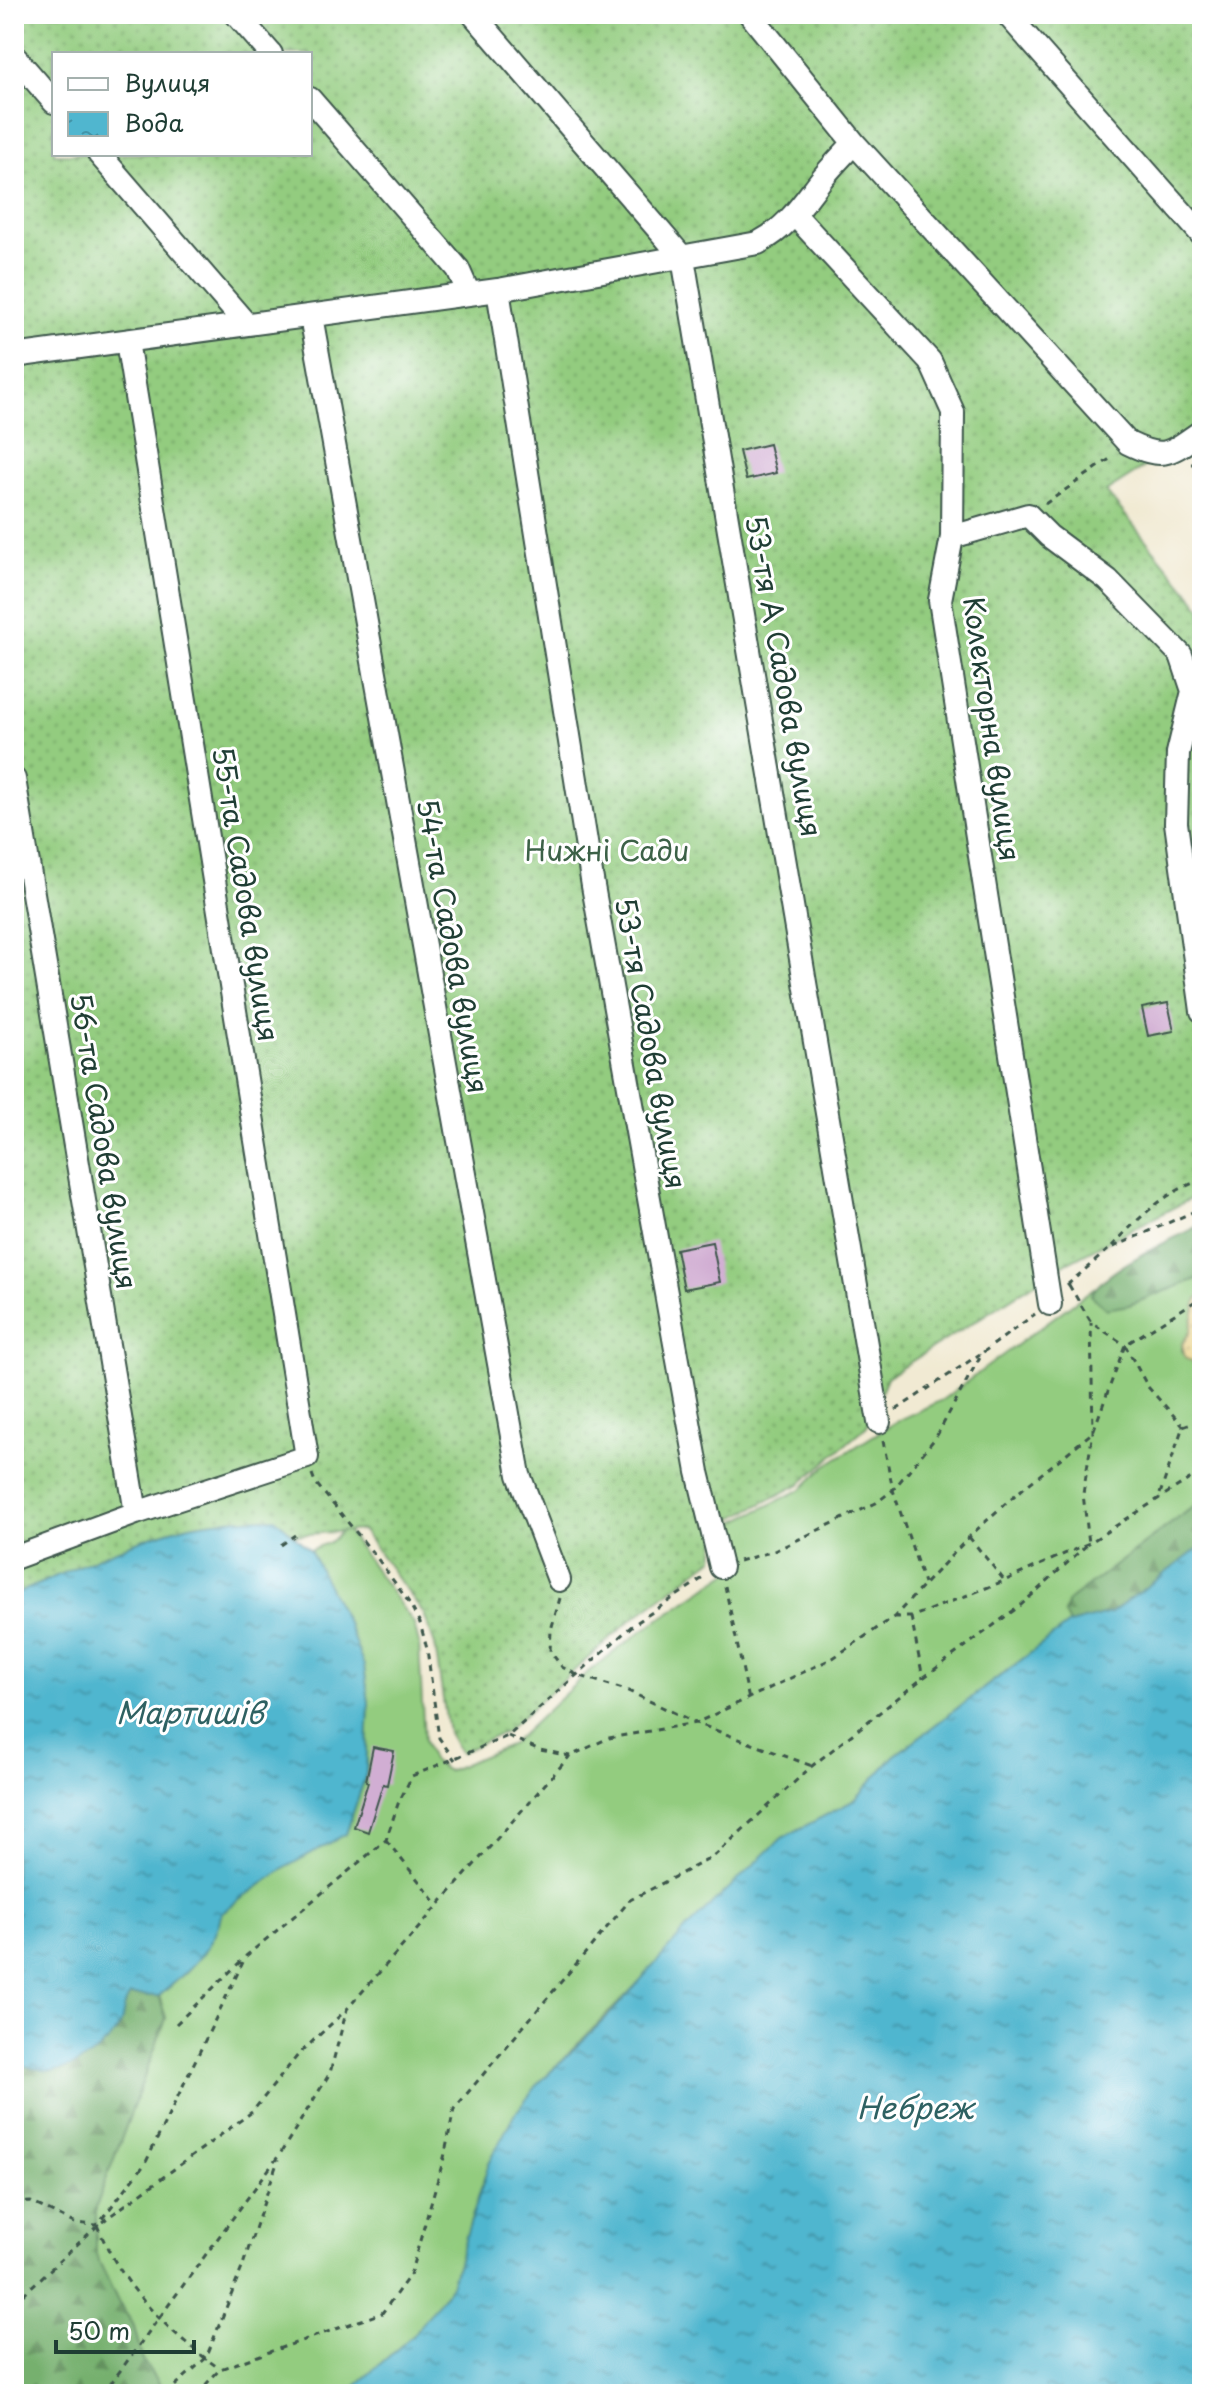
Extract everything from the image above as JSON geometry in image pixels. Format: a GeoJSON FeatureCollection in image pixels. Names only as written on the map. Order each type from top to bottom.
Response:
{"type":"FeatureCollection","features":[{"type":"Feature","properties":{"kind":"street"},"geometry":{"type":"LineString","coordinates":[[236,14],[269,52]]}},
{"type":"Feature","properties":{"kind":"street"},"geometry":{"type":"LineString","coordinates":[[473,14],[683,258]]}},
{"type":"Feature","properties":{"kind":"street"},"geometry":{"type":"LineString","coordinates":[[750,14],[854,143],[1128,443],[1156,455],[1166,453],[1202,431]]}},
{"type":"Feature","properties":{"kind":"street"},"geometry":{"type":"LineString","coordinates":[[1007,14],[1202,235]]}},
{"type":"Feature","properties":{"kind":"street"},"geometry":{"type":"LineString","coordinates":[[14,56],[52,100]]}},
{"type":"Feature","properties":{"kind":"street"},"geometry":{"type":"LineString","coordinates":[[312,101],[458,269],[469,294]]}},
{"type":"Feature","properties":{"kind":"street"},"geometry":{"type":"LineString","coordinates":[[14,356],[498,290],[758,243],[773,235],[795,215],[820,180],[854,143]]}},
{"type":"Feature","properties":{"kind":"street"},"geometry":{"type":"LineString","coordinates":[[101,156],[246,324]]}},
{"type":"Feature","properties":{"kind":"street","name":"Колекторна вулиця"},"geometry":{"type":"LineString","coordinates":[[795,215],[930,361],[953,412],[952,537],[940,600],[1050,1304]]}},
{"type":"Feature","properties":{"kind":"street","name":"53-тя А Садова вулиця"},"geometry":{"type":"LineString","coordinates":[[683,258],[879,1422]]}},
{"type":"Feature","properties":{"kind":"street","name":"53-тя Садова вулиця"},"geometry":{"type":"LineString","coordinates":[[498,290],[596,902],[698,1472],[721,1567]]}},
{"type":"Feature","properties":{"kind":"street","name":"54-та Садова вулиця"},"geometry":{"type":"LineString","coordinates":[[311,316],[519,1475],[559,1580]]}},
{"type":"Feature","properties":{"kind":"street","name":"55-та Садова вулиця"},"geometry":{"type":"LineString","coordinates":[[127,341],[307,1457]]}},
{"type":"Feature","properties":{"kind":"street"},"geometry":{"type":"LineString","coordinates":[[952,537],[1028,515],[1049,536],[1108,580],[1181,655],[1193,691],[1178,753],[1176,823],[1202,1011]]}},
{"type":"Feature","properties":{"kind":"street","name":"56-та Садова вулиця"},"geometry":{"type":"LineString","coordinates":[[14,779],[136,1513]]}},
{"type":"Feature","properties":{"kind":"street"},"geometry":{"type":"LineString","coordinates":[[14,1558],[136,1513],[307,1457]]}},
{"type":"Feature","properties":{"kind":"path"},"geometry":{"type":"LineString","coordinates":[[1028,515],[1109,460],[1128,443]]}},
{"type":"Feature","properties":{"kind":"path"},"geometry":{"type":"LineString","coordinates":[[924,1583],[893,1490],[879,1422],[1050,1304],[1151,1206],[1202,1180]]}},
{"type":"Feature","properties":{"kind":"path"},"geometry":{"type":"LineString","coordinates":[[1109,1249],[1202,1208]]}},
{"type":"Feature","properties":{"kind":"path"},"geometry":{"type":"LineString","coordinates":[[1068,1284],[1091,1322],[1125,1345],[1148,1387],[1183,1426]]}},
{"type":"Feature","properties":{"kind":"path"},"geometry":{"type":"LineString","coordinates":[[14,2303],[97,2225],[252,2112],[298,2055],[347,2009],[570,1756],[609,1738],[696,1723],[833,1658],[894,1617],[969,1537],[1093,1432],[1125,1345],[1202,1297]]}},
{"type":"Feature","properties":{"kind":"path"},"geometry":{"type":"LineString","coordinates":[[1089,1543],[1083,1494],[1093,1432],[1091,1322]]}},
{"type":"Feature","properties":{"kind":"path"},"geometry":{"type":"LineString","coordinates":[[176,2024],[246,1956],[386,1840],[398,1804],[412,1776],[508,1736],[633,1625],[721,1567],[774,1551],[876,1503],[893,1490],[936,1437],[982,1353]]}},
{"type":"Feature","properties":{"kind":"path"},"geometry":{"type":"LineString","coordinates":[[1183,1426],[1202,1419]]}},
{"type":"Feature","properties":{"kind":"path"},"geometry":{"type":"LineString","coordinates":[[1159,1497],[1183,1426]]}},
{"type":"Feature","properties":{"kind":"path"},"geometry":{"type":"LineString","coordinates":[[307,1457],[315,1482],[377,1558],[420,1623],[427,1649],[439,1738],[455,1760]]}},
{"type":"Feature","properties":{"kind":"path"},"geometry":{"type":"LineString","coordinates":[[197,2394],[220,2369],[382,2313],[410,2275],[444,2158],[454,2109],[630,1900],[713,1857],[812,1766],[1021,1605],[1089,1543],[1202,1471]]}},
{"type":"Feature","properties":{"kind":"path"},"geometry":{"type":"LineString","coordinates":[[281,1545],[295,1535]]}},
{"type":"Feature","properties":{"kind":"path"},"geometry":{"type":"LineString","coordinates":[[969,1537],[1004,1581]]}},
{"type":"Feature","properties":{"kind":"path"},"geometry":{"type":"LineString","coordinates":[[894,1617],[911,1617],[1004,1581],[1089,1543]]}},
{"type":"Feature","properties":{"kind":"path"},"geometry":{"type":"LineString","coordinates":[[721,1567],[749,1700]]}},
{"type":"Feature","properties":{"kind":"path"},"geometry":{"type":"LineString","coordinates":[[559,1580],[560,1603],[551,1630],[550,1651],[562,1667],[577,1675],[626,1690],[696,1723],[812,1766]]}},
{"type":"Feature","properties":{"kind":"path"},"geometry":{"type":"LineString","coordinates":[[911,1617],[923,1678]]}},
{"type":"Feature","properties":{"kind":"path"},"geometry":{"type":"LineString","coordinates":[[508,1736],[540,1750],[570,1756]]}},
{"type":"Feature","properties":{"kind":"path"},"geometry":{"type":"LineString","coordinates":[[386,1840],[438,1905]]}},
{"type":"Feature","properties":{"kind":"path"},"geometry":{"type":"LineString","coordinates":[[97,2225],[145,2164],[246,1956]]}},
{"type":"Feature","properties":{"kind":"path"},"geometry":{"type":"LineString","coordinates":[[103,2394],[280,2154],[330,2073],[347,2009]]}},
{"type":"Feature","properties":{"kind":"path"},"geometry":{"type":"LineString","coordinates":[[166,2394],[206,2358],[242,2268],[280,2154]]}},
{"type":"Feature","properties":{"kind":"path"},"geometry":{"type":"LineString","coordinates":[[14,2203],[31,2202],[74,2223],[97,2225]]}},
{"type":"Feature","properties":{"kind":"path"},"geometry":{"type":"LineString","coordinates":[[97,2225],[109,2255],[132,2289],[159,2318],[220,2369]]}},
{"type":"Feature","properties":{"kind":"green space","name":"Нижні Сади"},"geometry":{"type":"Polygon","coordinates":[[[14,14],[1202,14],[1202,430],[1106,492],[1202,608],[1202,1193],[1068,1262],[887,1377],[867,1426],[800,1484],[718,1526],[714,1558],[631,1620],[505,1732],[460,1753],[448,1733],[435,1645],[424,1614],[362,1530],[295,1535],[274,1518],[228,1520],[193,1524],[118,1549],[14,1595],[14,14]]]}},
{"type":"Feature","properties":{"kind":"green space"},"geometry":{"type":"Polygon","coordinates":[[[1202,1224],[1202,1277],[1129,1305],[1106,1309],[1091,1295],[1110,1275],[1125,1265],[1202,1224]]]}},
{"type":"Feature","properties":{"kind":"green space"},"geometry":{"type":"Polygon","coordinates":[[[1202,1277],[1202,1296],[1197,1299],[1190,1332],[1182,1344],[1182,1351],[1202,1360],[1202,1495],[1197,1504],[1068,1601],[1064,1614],[1069,1624],[894,1756],[855,1800],[782,1838],[539,2083],[489,2163],[451,2285],[412,2336],[346,2394],[166,2394],[143,2361],[133,2324],[118,2302],[96,2255],[96,2207],[166,2018],[159,1996],[188,1971],[222,1912],[288,1866],[346,1833],[366,1774],[369,1703],[364,1666],[348,1625],[310,1550],[330,1542],[345,1528],[414,1624],[419,1644],[424,1741],[432,1760],[447,1771],[512,1744],[588,1672],[736,1567],[730,1533],[733,1523],[802,1489],[825,1466],[897,1421],[942,1400],[1095,1287],[1091,1295],[1129,1305],[1202,1277]]]}},
{"type":"Feature","properties":{"kind":"green space"},"geometry":{"type":"Polygon","coordinates":[[[1202,1495],[1202,1546],[1111,1613],[1069,1624],[1064,1614],[1068,1601],[1197,1504],[1202,1495]]]}},
{"type":"Feature","properties":{"kind":"green space"},"geometry":{"type":"Polygon","coordinates":[[[130,1995],[159,1996],[166,2018],[96,2207],[96,2255],[118,2302],[133,2324],[143,2361],[166,2394],[14,2394],[14,2064],[120,2024],[123,2004],[130,1995]]]}},
{"type":"Feature","properties":{"kind":"sand"},"geometry":{"type":"Polygon","coordinates":[[[1202,1296],[1202,1360],[1193,1362],[1185,1357],[1182,1344],[1190,1332],[1197,1299],[1202,1296]]]}},
{"type":"Feature","properties":{"kind":"water","name":"Мартишів"},"geometry":{"type":"Polygon","coordinates":[[[275,1518],[310,1550],[348,1625],[364,1666],[369,1703],[366,1774],[346,1834],[288,1866],[222,1912],[213,1938],[198,1959],[159,1996],[130,1995],[115,2033],[91,2056],[52,2071],[14,2064],[14,1595],[118,1549],[182,1527],[216,1521],[275,1518]]]}},
{"type":"Feature","properties":{"kind":"water","name":"Небреж"},"geometry":{"type":"Polygon","coordinates":[[[1202,1546],[1202,2394],[346,2394],[412,2336],[451,2285],[489,2163],[512,2118],[539,2083],[610,2014],[689,1926],[782,1838],[855,1800],[894,1756],[1069,1624],[1111,1613],[1202,1546]]]}},
{"type":"Feature","properties":{"kind":"building"},"geometry":{"type":"Polygon","coordinates":[[[769,444],[776,473],[746,480],[739,451],[769,444]]]}},
{"type":"Feature","properties":{"kind":"building"},"geometry":{"type":"Polygon","coordinates":[[[1168,1003],[1174,1031],[1148,1036],[1142,1008],[1168,1003]]]}},
{"type":"Feature","properties":{"kind":"building"},"geometry":{"type":"Polygon","coordinates":[[[712,1242],[720,1282],[684,1289],[676,1249],[712,1242]]]}},
{"type":"Feature","properties":{"kind":"building"},"geometry":{"type":"Polygon","coordinates":[[[373,1747],[394,1751],[387,1785],[383,1784],[368,1832],[354,1827],[368,1782],[373,1747]]]}}]}
